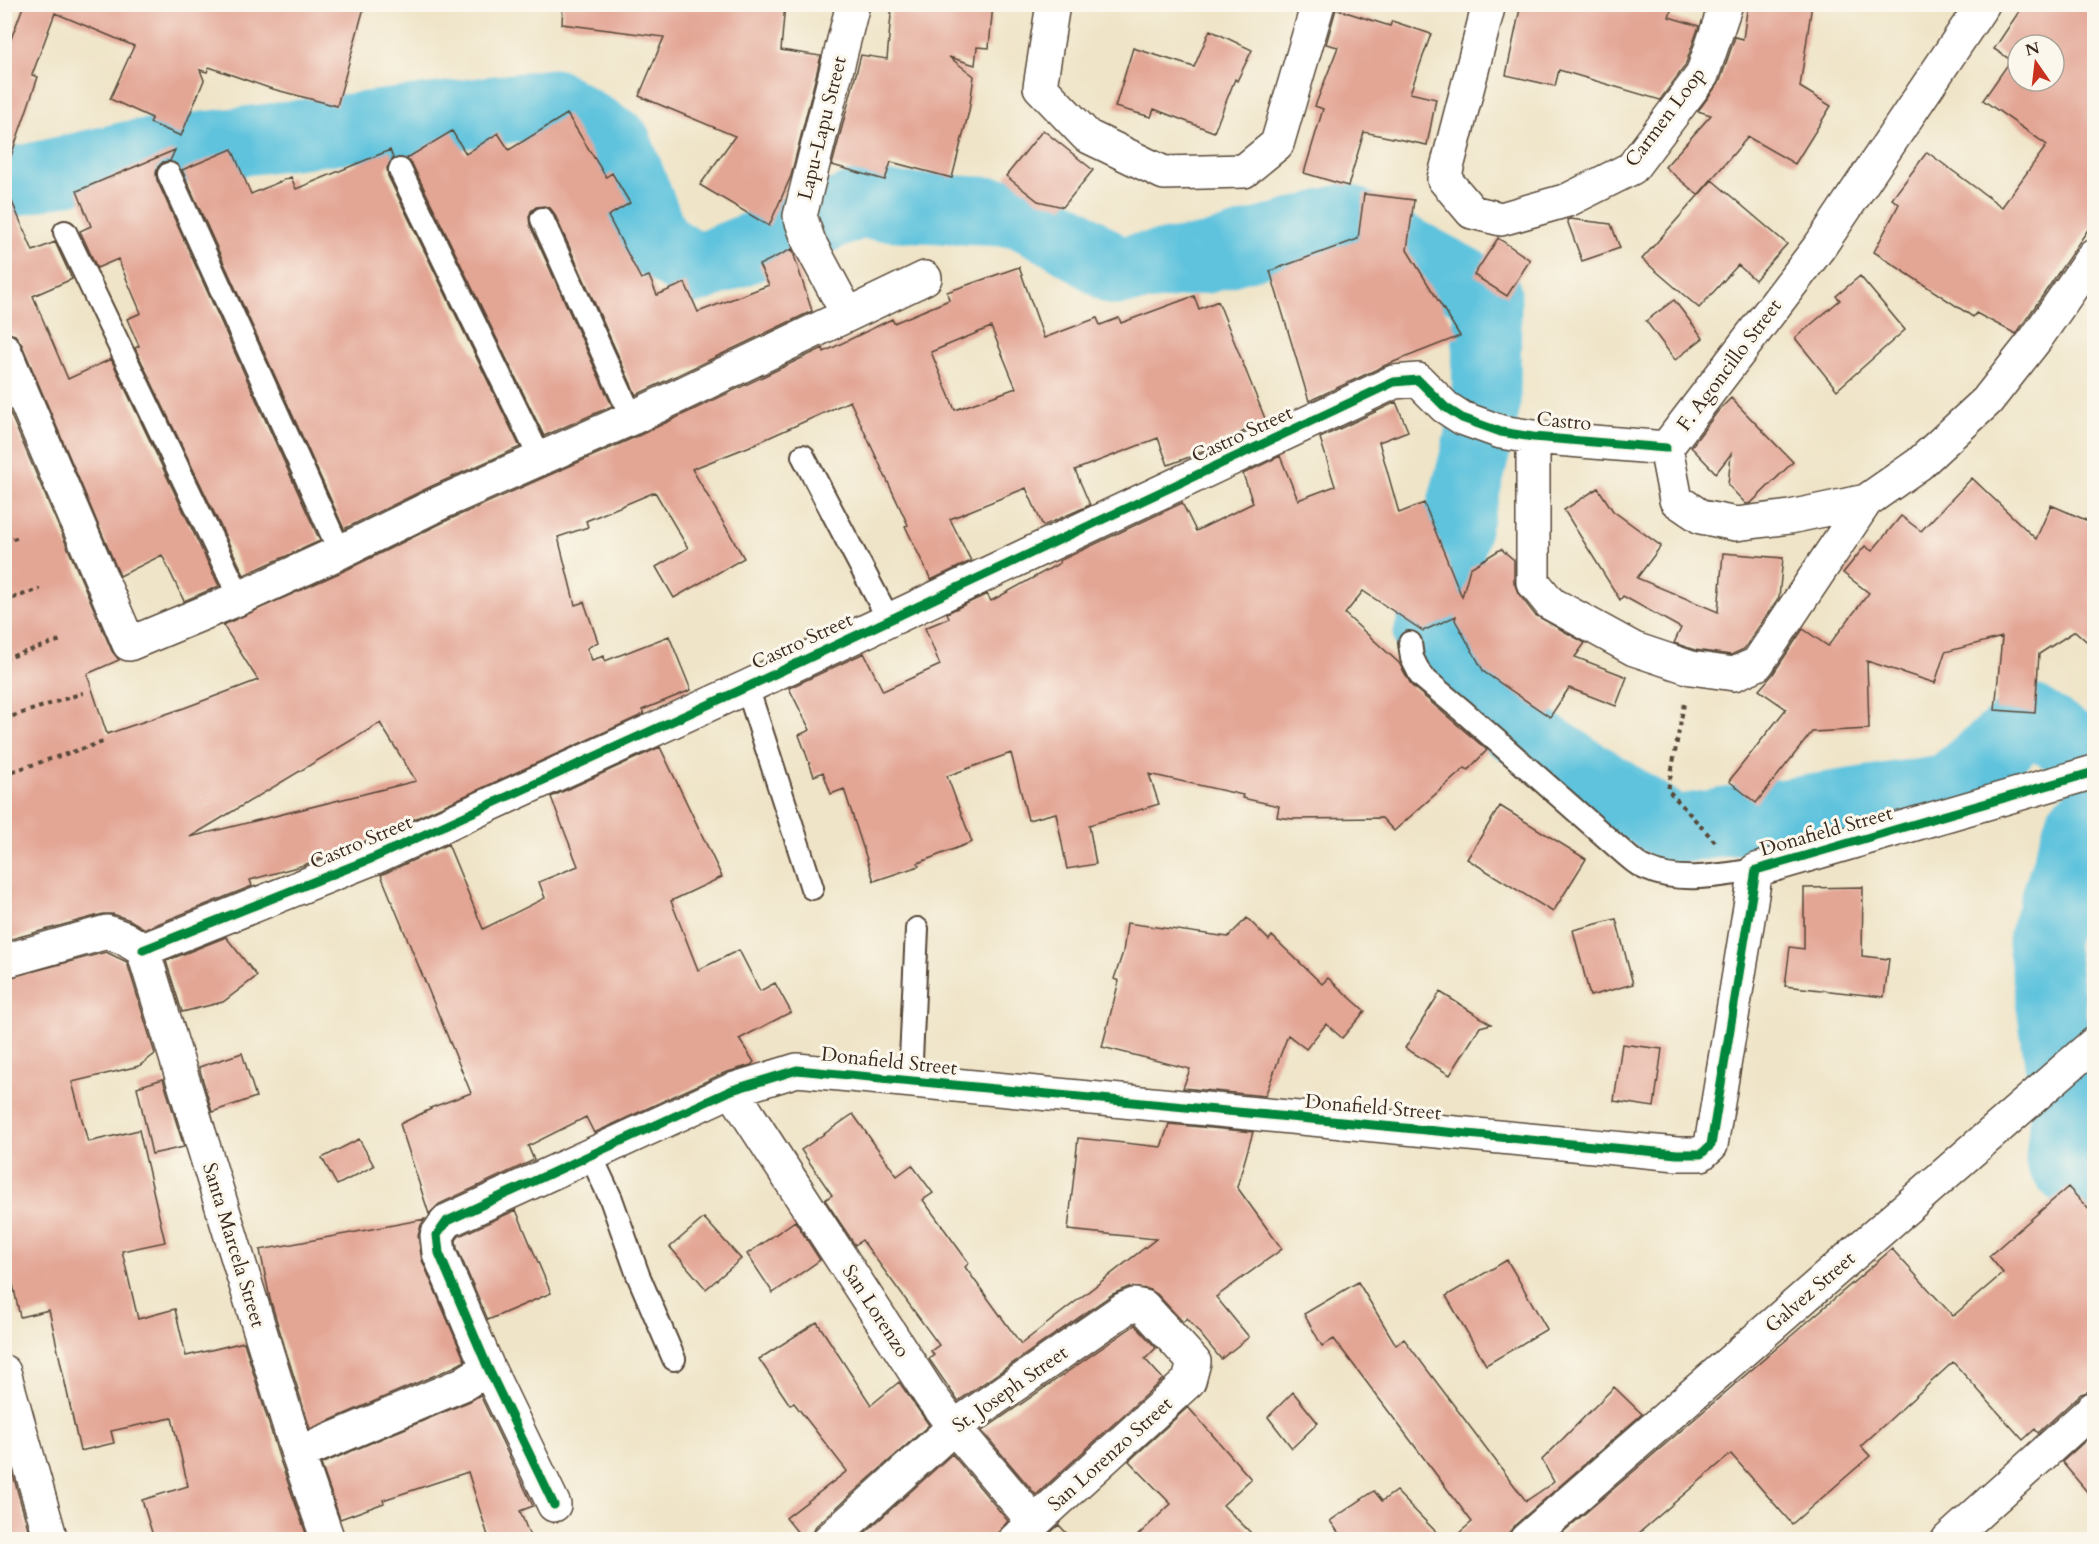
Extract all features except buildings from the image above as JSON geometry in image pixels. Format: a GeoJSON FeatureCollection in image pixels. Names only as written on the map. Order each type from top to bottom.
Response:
{"type":"FeatureCollection","features":[{"type":"Feature","properties":{"kind":"street","name":"Lapu-Lapu Street"},"geometry":{"type":"LineString","coordinates":[[847,314],[805,229],[853,4]]}},
{"type":"Feature","properties":{"kind":"street"},"geometry":{"type":"LineString","coordinates":[[1053,4],[1040,87],[1088,136],[1164,173],[1244,171],[1277,144],[1318,4]]}},
{"type":"Feature","properties":{"kind":"street","name":"Carmen Loop"},"geometry":{"type":"LineString","coordinates":[[1489,4],[1444,179],[1472,212],[1500,219],[1568,200],[1632,168],[1702,75],[1726,4]]}},
{"type":"Feature","properties":{"kind":"street","name":"F. Agoncillo Street"},"geometry":{"type":"LineString","coordinates":[[1983,4],[1820,246],[1666,448],[1676,500],[1701,517],[1736,524],[1790,517],[1866,501],[1919,464],[1987,401],[2035,340],[2094,255]]}},
{"type":"Feature","properties":{"kind":"street"},"geometry":{"type":"LineString","coordinates":[[6,357],[129,644],[240,598],[440,503],[632,418],[925,278]]}},
{"type":"Feature","properties":{"kind":"street","name":"Castro Street"},"geometry":{"type":"LineString","coordinates":[[143,950],[373,858],[747,687],[1394,382],[1418,380],[1445,406],[1462,418]]}},
{"type":"Feature","properties":{"kind":"street","name":"Castro"},"geometry":{"type":"LineString","coordinates":[[1462,418],[1501,432],[1533,437],[1666,448]]}},
{"type":"Feature","properties":{"kind":"street"},"geometry":{"type":"LineString","coordinates":[[1533,437],[1533,582],[1550,603],[1592,627],[1634,649],[1691,668],[1734,674],[1757,664],[1866,501]]}},
{"type":"Feature","properties":{"kind":"street","name":"Donafield Street"},"geometry":{"type":"LineString","coordinates":[[488,1368],[439,1253],[437,1235],[447,1221],[732,1090],[797,1070],[1677,1154],[1701,1154],[1711,1145],[1756,870],[2083,775]]}},
{"type":"Feature","properties":{"kind":"street"},"geometry":{"type":"LineString","coordinates":[[4,960],[107,932],[124,938],[143,950]]}},
{"type":"Feature","properties":{"kind":"street","name":"Santa Marcela Street"},"geometry":{"type":"LineString","coordinates":[[143,950],[298,1454],[328,1539]]}},
{"type":"Feature","properties":{"kind":"street","name":"Galvez Street"},"geometry":{"type":"LineString","coordinates":[[1526,1539],[2088,1049]]}},
{"type":"Feature","properties":{"kind":"street","name":"San Lorenzo"},"geometry":{"type":"LineString","coordinates":[[732,1090],[930,1395],[1025,1531]]}},
{"type":"Feature","properties":{"kind":"street","name":"St. Joseph Street"},"geometry":{"type":"LineString","coordinates":[[829,1539],[954,1427],[1124,1309],[1134,1305],[1144,1307],[1194,1362]]}},
{"type":"Feature","properties":{"kind":"street","name":"San Lorenzo Street"},"geometry":{"type":"LineString","coordinates":[[1025,1531],[1183,1388],[1189,1381],[1194,1362]]}},
{"type":"Feature","properties":{"kind":"street"},"geometry":{"type":"LineString","coordinates":[[298,1454],[463,1384],[488,1368],[554,1505]]}},
{"type":"Feature","properties":{"kind":"street"},"geometry":{"type":"LineString","coordinates":[[4,1372],[51,1539]]}},
{"type":"Feature","properties":{"kind":"street"},"geometry":{"type":"LineString","coordinates":[[1948,1539],[2094,1408]]}},
{"type":"Feature","properties":{"kind":"lane"},"geometry":{"type":"LineString","coordinates":[[400,170],[540,458]]}},
{"type":"Feature","properties":{"kind":"lane"},"geometry":{"type":"LineString","coordinates":[[169,174],[340,552]]}},
{"type":"Feature","properties":{"kind":"lane"},"geometry":{"type":"LineString","coordinates":[[542,219],[632,418]]}},
{"type":"Feature","properties":{"kind":"lane"},"geometry":{"type":"LineString","coordinates":[[65,232],[240,598]]}},
{"type":"Feature","properties":{"kind":"lane"},"geometry":{"type":"LineString","coordinates":[[803,456],[889,620]]}},
{"type":"Feature","properties":{"kind":"lane"},"geometry":{"type":"LineString","coordinates":[[1410,643],[1412,658],[1421,676],[1624,853],[1645,868],[1659,874],[1684,877],[1756,870]]}},
{"type":"Feature","properties":{"kind":"lane"},"geometry":{"type":"LineString","coordinates":[[747,687],[812,888]]}},
{"type":"Feature","properties":{"kind":"lane"},"geometry":{"type":"LineString","coordinates":[[910,1081],[917,929]]}},
{"type":"Feature","properties":{"kind":"lane"},"geometry":{"type":"LineString","coordinates":[[590,1154],[611,1199],[638,1275],[674,1359]]}},
{"type":"Feature","properties":{"kind":"path"},"geometry":{"type":"LineString","coordinates":[[4,542],[19,537]]}},
{"type":"Feature","properties":{"kind":"path"},"geometry":{"type":"LineString","coordinates":[[4,601],[40,589]]}},
{"type":"Feature","properties":{"kind":"path"},"geometry":{"type":"LineString","coordinates":[[4,659],[61,640]]}},
{"type":"Feature","properties":{"kind":"path"},"geometry":{"type":"LineString","coordinates":[[1691,668],[1668,790],[1717,844]]}},
{"type":"Feature","properties":{"kind":"path"},"geometry":{"type":"LineString","coordinates":[[4,719],[83,693]]}},
{"type":"Feature","properties":{"kind":"path"},"geometry":{"type":"LineString","coordinates":[[4,774],[103,742]]}},
{"type":"Feature","properties":{"kind":"waterway"},"geometry":{"type":"LineString","coordinates":[[4,184],[132,155],[553,103],[617,143],[656,243],[696,269],[858,205],[1020,213],[1070,240],[1116,271],[1206,259],[1345,218],[1487,294],[1486,404],[1428,636],[1497,717],[1674,830],[1948,788],[2031,719],[2081,751],[2094,771]]}},
{"type":"Feature","properties":{"kind":"waterway"},"geometry":{"type":"LineString","coordinates":[[2094,814],[2079,826],[2042,942],[2065,1105],[2060,1160],[2094,1198]]}},
{"type":"Feature","properties":{"kind":"cycle path"},"geometry":{"type":"LineString","coordinates":[[143,950],[373,858],[747,687],[1394,382],[1418,380],[1445,407],[1462,418],[1501,432],[1533,437],[1666,448]]}},
{"type":"Feature","properties":{"kind":"cycle path"},"geometry":{"type":"LineString","coordinates":[[554,1505],[488,1368],[439,1253],[437,1235],[447,1221],[732,1090],[797,1070],[1677,1154],[1701,1154],[1711,1145],[1756,870],[2094,772]]}}]}
